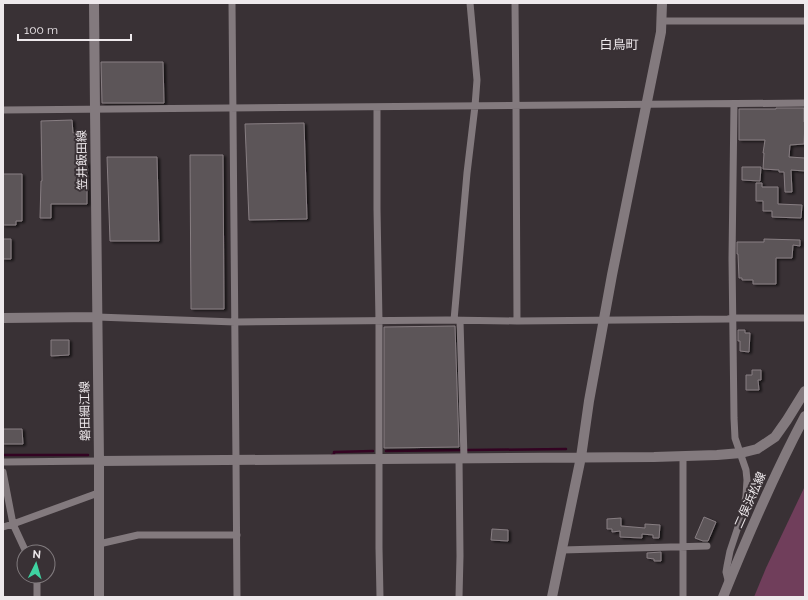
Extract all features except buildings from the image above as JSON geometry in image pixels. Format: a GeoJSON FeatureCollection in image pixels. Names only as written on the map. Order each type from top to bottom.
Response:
{"type":"FeatureCollection","features":[{"type":"Feature","properties":{"kind":"street","name":"笠井飯田線"},"geometry":{"type":"LineString","coordinates":[[94,3],[97,317]]}},
{"type":"Feature","properties":{"kind":"street"},"geometry":{"type":"LineString","coordinates":[[232,3],[236,597]]}},
{"type":"Feature","properties":{"kind":"street"},"geometry":{"type":"LineString","coordinates":[[459,597],[462,454],[457,320],[467,173],[477,80],[470,3]]}},
{"type":"Feature","properties":{"kind":"street"},"geometry":{"type":"LineString","coordinates":[[514,3],[517,321]]}},
{"type":"Feature","properties":{"kind":"street"},"geometry":{"type":"LineString","coordinates":[[552,597],[581,457],[589,401],[613,268],[661,32],[662,3]]}},
{"type":"Feature","properties":{"kind":"street"},"geometry":{"type":"LineString","coordinates":[[662,21],[805,21]]}},
{"type":"Feature","properties":{"kind":"street"},"geometry":{"type":"LineString","coordinates":[[3,110],[805,103]]}},
{"type":"Feature","properties":{"kind":"street"},"geometry":{"type":"LineString","coordinates":[[729,584],[726,572],[727,566],[730,551],[742,515],[746,496],[747,480],[746,470],[735,431],[733,378],[732,259],[734,104]]}},
{"type":"Feature","properties":{"kind":"street"},"geometry":{"type":"LineString","coordinates":[[377,107],[377,209],[380,321],[380,597]]}},
{"type":"Feature","properties":{"kind":"street"},"geometry":{"type":"LineString","coordinates":[[3,318],[97,317],[235,322],[805,318]]}},
{"type":"Feature","properties":{"kind":"street","name":"磐田細江線"},"geometry":{"type":"LineString","coordinates":[[97,317],[99,597]]}},
{"type":"Feature","properties":{"kind":"street"},"geometry":{"type":"LineString","coordinates":[[3,462],[380,459],[462,454],[581,457],[683,456],[741,453],[757,449],[775,437],[805,391]]}},
{"type":"Feature","properties":{"kind":"street","name":"二俣浜松線"},"geometry":{"type":"LineString","coordinates":[[724,597],[738,558],[793,438],[805,416]]}},
{"type":"Feature","properties":{"kind":"street"},"geometry":{"type":"LineString","coordinates":[[683,456],[683,597]]}},
{"type":"Feature","properties":{"kind":"street"},"geometry":{"type":"LineString","coordinates":[[3,472],[13,524],[22,544]]}},
{"type":"Feature","properties":{"kind":"street"},"geometry":{"type":"LineString","coordinates":[[3,527],[98,493]]}},
{"type":"Feature","properties":{"kind":"street"},"geometry":{"type":"LineString","coordinates":[[99,544],[138,535],[236,535]]}},
{"type":"Feature","properties":{"kind":"street"},"geometry":{"type":"LineString","coordinates":[[562,550],[707,546]]}},
{"type":"Feature","properties":{"kind":"street"},"geometry":{"type":"LineString","coordinates":[[37,584],[37,597]]}},
{"type":"Feature","properties":{"kind":"shaded area"},"geometry":{"type":"Polygon","coordinates":[[[805,486],[805,597],[754,597],[766,568],[805,486]]]}},
{"type":"Feature","properties":{"kind":"waterway"},"geometry":{"type":"LineString","coordinates":[[386,451],[566,449]]}},
{"type":"Feature","properties":{"kind":"waterway"},"geometry":{"type":"LineString","coordinates":[[332,455],[334,455],[334,452],[373,451]]}},
{"type":"Feature","properties":{"kind":"waterway"},"geometry":{"type":"LineString","coordinates":[[3,455],[88,455]]}},
{"type":"Feature","properties":{"kind":"district","name":"白鳥町"},"geometry":{"type":"Point","coordinates":[619,44]}}]}
